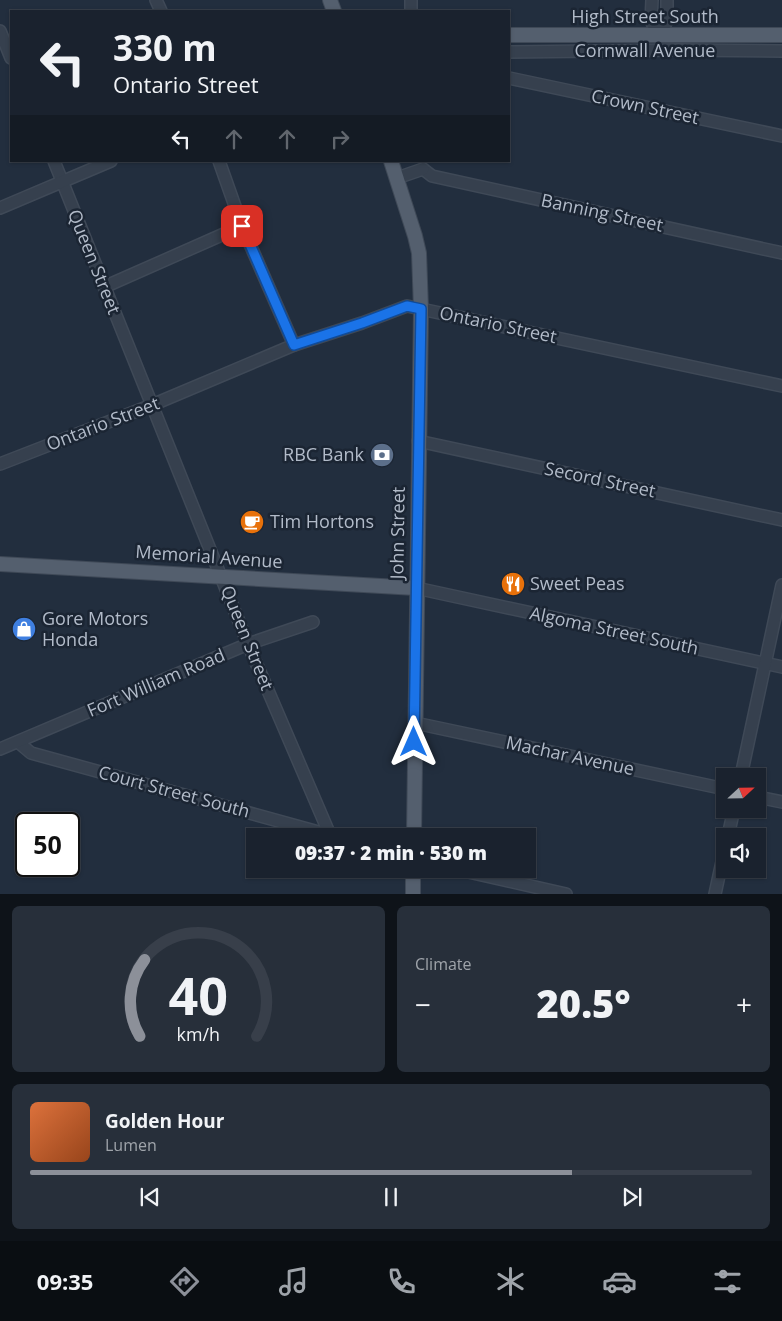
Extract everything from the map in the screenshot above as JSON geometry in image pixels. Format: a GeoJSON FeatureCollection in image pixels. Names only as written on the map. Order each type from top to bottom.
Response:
{"type":"FeatureCollection","features":[{"type":"Feature","properties":{"kind":"main road","name":"High Street South"},"geometry":{"type":"LineString","coordinates":[[510,35],[782,35]]}},
{"type":"Feature","properties":{"kind":"main road","name":"John Street"},"geometry":{"type":"LineString","coordinates":[[391,162],[419,253],[421,309],[414,828]]}},
{"type":"Feature","properties":{"kind":"main road","name":"Memorial Avenue"},"geometry":{"type":"LineString","coordinates":[[0,564],[416,588]]}},
{"type":"Feature","properties":{"kind":"main road"},"geometry":{"type":"LineString","coordinates":[[413,878],[413,894]]}},
{"type":"Feature","properties":{"kind":"street"},"geometry":{"type":"LineString","coordinates":[[652,0],[652,21],[660,36]]}},
{"type":"Feature","properties":{"kind":"street"},"geometry":{"type":"LineString","coordinates":[[660,36],[667,21],[667,0]]}},
{"type":"Feature","properties":{"kind":"street"},"geometry":{"type":"LineString","coordinates":[[0,31],[10,56]]}},
{"type":"Feature","properties":{"kind":"street","name":"Cornwall Avenue"},"geometry":{"type":"LineString","coordinates":[[510,52],[782,51]]}},
{"type":"Feature","properties":{"kind":"street","name":"Crown Street"},"geometry":{"type":"LineString","coordinates":[[510,78],[782,136]]}},
{"type":"Feature","properties":{"kind":"street","name":"Queen Street"},"geometry":{"type":"LineString","coordinates":[[54,162],[248,644],[328,828]]}},
{"type":"Feature","properties":{"kind":"street"},"geometry":{"type":"LineString","coordinates":[[0,208],[109,162]]}},
{"type":"Feature","properties":{"kind":"street"},"geometry":{"type":"LineString","coordinates":[[219,162],[242,226],[294,345]]}},
{"type":"Feature","properties":{"kind":"street"},"geometry":{"type":"LineString","coordinates":[[397,178],[423,165]]}},
{"type":"Feature","properties":{"kind":"street","name":"Banning Street"},"geometry":{"type":"LineString","coordinates":[[423,165],[432,176],[782,253]]}},
{"type":"Feature","properties":{"kind":"street"},"geometry":{"type":"LineString","coordinates":[[104,287],[242,226]]}},
{"type":"Feature","properties":{"kind":"street","name":"Ontario Street"},"geometry":{"type":"LineString","coordinates":[[1,459],[152,405],[294,345],[407,306],[782,386]]}},
{"type":"Feature","properties":{"kind":"street","name":"Secord Street"},"geometry":{"type":"LineString","coordinates":[[418,441],[782,520]]}},
{"type":"Feature","properties":{"kind":"street"},"geometry":{"type":"LineString","coordinates":[[743,768],[782,585]]}},
{"type":"Feature","properties":{"kind":"street","name":"Algoma Street South"},"geometry":{"type":"LineString","coordinates":[[416,588],[782,667]]}},
{"type":"Feature","properties":{"kind":"street","name":"Fort William Road"},"geometry":{"type":"LineString","coordinates":[[0,749],[248,644],[313,622]]}},
{"type":"Feature","properties":{"kind":"street","name":"Machar Avenue"},"geometry":{"type":"LineString","coordinates":[[414,723],[716,787]]}},
{"type":"Feature","properties":{"kind":"street","name":"Court Street South"},"geometry":{"type":"LineString","coordinates":[[18,742],[31,753],[303,828]]}},
{"type":"Feature","properties":{"kind":"street"},"geometry":{"type":"LineString","coordinates":[[766,799],[782,802]]}},
{"type":"Feature","properties":{"kind":"street"},"geometry":{"type":"LineString","coordinates":[[495,878],[566,894]]}},
{"type":"Feature","properties":{"kind":"street"},"geometry":{"type":"LineString","coordinates":[[715,894],[718,878]]}},
{"type":"Feature","properties":{"kind":"place","name":"RBC Bank"},"geometry":{"type":"Point","coordinates":[382,455]}},
{"type":"Feature","properties":{"kind":"place","name":"Tim Hortons"},"geometry":{"type":"Point","coordinates":[252,522]}},
{"type":"Feature","properties":{"kind":"place","name":"Sweet Peas"},"geometry":{"type":"Point","coordinates":[513,584]}},
{"type":"Feature","properties":{"kind":"place","name":"Gore Motors Honda"},"geometry":{"type":"Point","coordinates":[24,629]}},
{"type":"Feature","properties":{"kind":"route"},"geometry":{"type":"LineString","coordinates":[[242,226],[294,345],[407,306],[421,309],[414,742]]}}]}
